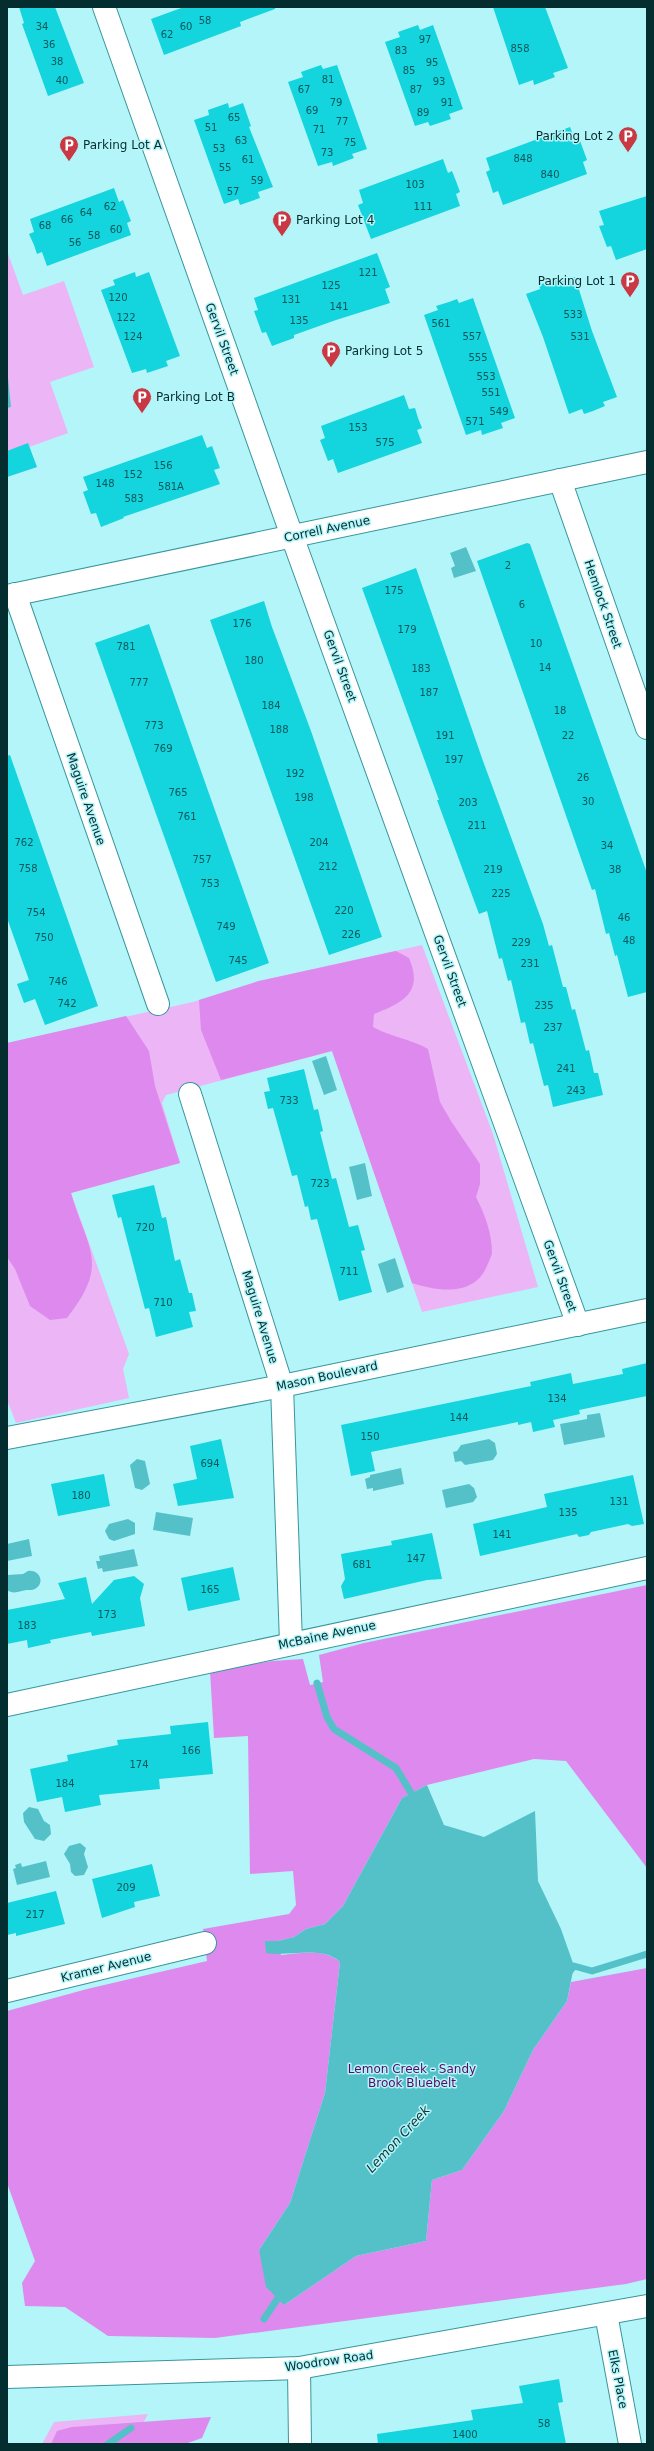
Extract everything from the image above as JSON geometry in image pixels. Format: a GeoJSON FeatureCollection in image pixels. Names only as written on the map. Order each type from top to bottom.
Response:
{"type":"FeatureCollection","features":[{"type":"Feature","properties":{"kind":"street","name":"Gervil Street"},"geometry":{"type":"LineString","coordinates":[[104,7],[292,536],[578,1325]]}},
{"type":"Feature","properties":{"kind":"street","name":"Correll Avenue"},"geometry":{"type":"LineString","coordinates":[[11,595],[647,462]]}},
{"type":"Feature","properties":{"kind":"street","name":"Hemlock Street"},"geometry":{"type":"LineString","coordinates":[[560,480],[647,728]]}},
{"type":"Feature","properties":{"kind":"street","name":"Maguire Avenue"},"geometry":{"type":"LineString","coordinates":[[11,595],[158,1004]]}},
{"type":"Feature","properties":{"kind":"street","name":"Maguire Avenue"},"geometry":{"type":"LineString","coordinates":[[190,1094],[282,1386],[291,1643]]}},
{"type":"Feature","properties":{"kind":"street","name":"Mason Boulevard"},"geometry":{"type":"LineString","coordinates":[[7,1438],[282,1386],[647,1310]]}},
{"type":"Feature","properties":{"kind":"street","name":"McBaine Avenue"},"geometry":{"type":"LineString","coordinates":[[7,1705],[647,1568]]}},
{"type":"Feature","properties":{"kind":"street","name":"Kramer Avenue"},"geometry":{"type":"LineString","coordinates":[[7,1991],[205,1943]]}},
{"type":"Feature","properties":{"kind":"street","name":"Woodrow Road"},"geometry":{"type":"LineString","coordinates":[[7,2377],[299,2368],[647,2306]]}},
{"type":"Feature","properties":{"kind":"street","name":"Elks Place"},"geometry":{"type":"LineString","coordinates":[[606,2314],[630,2444]]}},
{"type":"Feature","properties":{"kind":"street"},"geometry":{"type":"LineString","coordinates":[[299,2368],[300,2444]]}},
{"type":"Feature","properties":{"kind":"shaded area"},"geometry":{"type":"Polygon","coordinates":[[[7,251],[23,295],[64,281],[94,367],[50,382],[68,433],[29,447],[37,467],[7,477],[7,251]]]}},
{"type":"Feature","properties":{"kind":"shaded area"},"geometry":{"type":"Polygon","coordinates":[[[422,945],[493,1134],[538,1287],[422,1312],[332,1051],[166,1095],[162,1103],[180,1163],[71,1193],[129,1354],[123,1369],[129,1398],[16,1423],[7,1400],[7,1043],[193,1002],[259,981],[422,945]]]}},
{"type":"Feature","properties":{"kind":"shaded area"},"geometry":{"type":"Polygon","coordinates":[[[396,951],[409,958],[413,970],[414,980],[412,988],[408,995],[401,1001],[374,1014],[373,1027],[428,1049],[440,1102],[480,1164],[480,1184],[476,1197],[491,1238],[492,1253],[486,1268],[480,1277],[472,1284],[463,1288],[432,1288],[412,1283],[332,1051],[221,1080],[201,1030],[199,1000],[259,981],[396,951]]]}},
{"type":"Feature","properties":{"kind":"shaded area"},"geometry":{"type":"Polygon","coordinates":[[[126,1016],[149,1051],[155,1086],[180,1163],[71,1193],[89,1244],[92,1257],[92,1270],[88,1283],[80,1299],[67,1318],[50,1320],[30,1306],[15,1269],[7,1257],[7,1043],[126,1016]]]}},
{"type":"Feature","properties":{"kind":"shaded area","name":"Lemon Creek - Sandy Brook Bluebelt"},"geometry":{"type":"Polygon","coordinates":[[[647,1585],[647,1868],[566,1761],[534,1759],[427,1785],[402,1798],[343,1906],[325,1924],[306,1929],[294,1937],[278,1941],[281,1955],[312,1952],[327,1955],[340,1962],[325,2093],[290,2203],[259,2250],[284,2305],[356,2256],[426,2241],[432,2180],[462,2170],[504,2111],[533,2050],[567,2001],[571,1982],[647,1968],[647,2279],[626,2284],[215,2338],[108,2336],[65,2307],[25,2306],[22,2283],[35,2261],[7,2183],[7,2011],[87,1989],[207,1961],[203,1929],[289,1914],[296,1905],[293,1871],[250,1874],[248,1736],[214,1738],[210,1671],[272,1661],[303,1659],[310,1685],[323,1682],[319,1655],[364,1643],[647,1585]]]}},
{"type":"Feature","properties":{"kind":"shaded area"},"geometry":{"type":"Polygon","coordinates":[[[148,2414],[132,2444],[42,2444],[54,2422],[148,2414]]]}},
{"type":"Feature","properties":{"kind":"shaded area"},"geometry":{"type":"Polygon","coordinates":[[[211,2417],[202,2438],[185,2444],[51,2444],[57,2431],[72,2427],[211,2417]]]}},
{"type":"Feature","properties":{"kind":"water"},"geometry":{"type":"Polygon","coordinates":[[[7,368],[11,407],[7,408],[7,368]]]}},
{"type":"Feature","properties":{"kind":"water"},"geometry":{"type":"Polygon","coordinates":[[[466,547],[476,571],[454,578],[451,568],[455,566],[450,553],[466,547]]]}},
{"type":"Feature","properties":{"kind":"water"},"geometry":{"type":"Polygon","coordinates":[[[326,1056],[337,1090],[324,1095],[312,1061],[326,1056]]]}},
{"type":"Feature","properties":{"kind":"water"},"geometry":{"type":"Polygon","coordinates":[[[365,1163],[372,1196],[357,1200],[349,1167],[365,1163]]]}},
{"type":"Feature","properties":{"kind":"water"},"geometry":{"type":"Polygon","coordinates":[[[395,1258],[404,1287],[387,1293],[378,1264],[395,1258]]]}},
{"type":"Feature","properties":{"kind":"water"},"geometry":{"type":"Polygon","coordinates":[[[600,1413],[605,1437],[564,1445],[560,1424],[587,1419],[587,1415],[600,1413]]]}},
{"type":"Feature","properties":{"kind":"water"},"geometry":{"type":"Polygon","coordinates":[[[489,1439],[495,1443],[497,1454],[493,1460],[465,1465],[461,1461],[455,1462],[453,1452],[457,1451],[461,1445],[489,1439]]]}},
{"type":"Feature","properties":{"kind":"water"},"geometry":{"type":"Polygon","coordinates":[[[137,1459],[145,1461],[150,1484],[142,1490],[135,1488],[130,1465],[137,1459]]]}},
{"type":"Feature","properties":{"kind":"water"},"geometry":{"type":"Polygon","coordinates":[[[401,1468],[404,1484],[373,1491],[373,1488],[367,1489],[365,1479],[370,1477],[370,1475],[401,1468]]]}},
{"type":"Feature","properties":{"kind":"water"},"geometry":{"type":"Polygon","coordinates":[[[469,1484],[474,1488],[477,1497],[473,1502],[446,1508],[442,1490],[469,1484]]]}},
{"type":"Feature","properties":{"kind":"water"},"geometry":{"type":"Polygon","coordinates":[[[156,1512],[193,1518],[190,1536],[153,1530],[156,1512]]]}},
{"type":"Feature","properties":{"kind":"water"},"geometry":{"type":"Polygon","coordinates":[[[128,1519],[135,1523],[135,1534],[114,1541],[109,1539],[105,1531],[109,1524],[128,1519]]]}},
{"type":"Feature","properties":{"kind":"water"},"geometry":{"type":"Polygon","coordinates":[[[29,1539],[32,1556],[7,1561],[7,1544],[29,1539]]]}},
{"type":"Feature","properties":{"kind":"water"},"geometry":{"type":"Polygon","coordinates":[[[134,1549],[138,1566],[103,1572],[102,1568],[98,1569],[96,1561],[100,1561],[99,1556],[134,1549]]]}},
{"type":"Feature","properties":{"kind":"water"},"geometry":{"type":"Polygon","coordinates":[[[28,1571],[35,1572],[40,1577],[40,1583],[35,1589],[14,1592],[7,1590],[8,1575],[23,1574],[28,1571]]]}},
{"type":"Feature","properties":{"kind":"water"},"geometry":{"type":"Polygon","coordinates":[[[427,1785],[444,1825],[484,1837],[535,1811],[538,1881],[561,1929],[574,1966],[567,2001],[533,2050],[504,2111],[462,2170],[432,2180],[426,2241],[356,2256],[284,2305],[266,2287],[259,2250],[290,2203],[325,2093],[340,1962],[324,1954],[266,1953],[265,1941],[278,1941],[294,1937],[306,1929],[325,1924],[343,1906],[402,1798],[427,1785]]]}},
{"type":"Feature","properties":{"kind":"water"},"geometry":{"type":"Polygon","coordinates":[[[29,1807],[38,1809],[44,1821],[50,1825],[51,1834],[44,1841],[35,1839],[24,1822],[23,1813],[29,1807]]]}},
{"type":"Feature","properties":{"kind":"water"},"geometry":{"type":"Polygon","coordinates":[[[80,1843],[86,1848],[84,1854],[88,1867],[84,1875],[75,1876],[71,1872],[70,1864],[64,1854],[69,1846],[80,1843]]]}},
{"type":"Feature","properties":{"kind":"water"},"geometry":{"type":"Polygon","coordinates":[[[46,1861],[50,1877],[17,1885],[13,1869],[16,1868],[15,1865],[21,1863],[22,1867],[46,1861]]]}},
{"type":"Feature","properties":{"kind":"building"},"geometry":{"type":"Polygon","coordinates":[[[19,7],[55,7],[84,83],[48,96],[22,24],[24,23],[19,7]]]}},
{"type":"Feature","properties":{"kind":"building"},"geometry":{"type":"Polygon","coordinates":[[[184,7],[275,7],[275,9],[240,22],[241,26],[164,55],[151,19],[184,7]]]}},
{"type":"Feature","properties":{"kind":"building"},"geometry":{"type":"Polygon","coordinates":[[[493,7],[545,7],[568,68],[553,73],[555,77],[534,85],[533,80],[519,85],[493,7]]]}},
{"type":"Feature","properties":{"kind":"building"},"geometry":{"type":"Polygon","coordinates":[[[418,25],[420,30],[433,25],[463,109],[449,114],[451,119],[430,126],[428,122],[415,126],[385,42],[400,37],[398,32],[418,25]]]}},
{"type":"Feature","properties":{"kind":"building"},"geometry":{"type":"Polygon","coordinates":[[[321,65],[323,69],[337,65],[367,149],[352,154],[354,158],[333,166],[332,162],[318,166],[288,82],[303,77],[301,72],[321,65]]]}},
{"type":"Feature","properties":{"kind":"building"},"geometry":{"type":"Polygon","coordinates":[[[228,103],[229,108],[243,103],[251,126],[249,127],[273,187],[258,192],[260,198],[240,205],[238,199],[224,204],[194,120],[209,115],[208,110],[228,103]]]}},
{"type":"Feature","properties":{"kind":"building"},"geometry":{"type":"Polygon","coordinates":[[[570,127],[575,140],[579,138],[587,160],[583,162],[587,174],[503,205],[498,191],[493,193],[486,172],[490,170],[486,158],[570,127]]]}},
{"type":"Feature","properties":{"kind":"building"},"geometry":{"type":"Polygon","coordinates":[[[443,159],[448,173],[452,171],[460,192],[456,194],[460,206],[371,239],[358,205],[363,203],[359,190],[443,159]]]}},
{"type":"Feature","properties":{"kind":"building"},"geometry":{"type":"Polygon","coordinates":[[[114,188],[119,202],[123,200],[131,221],[127,223],[131,235],[47,266],[42,252],[37,254],[29,234],[34,232],[30,219],[114,188]]]}},
{"type":"Feature","properties":{"kind":"building"},"geometry":{"type":"Polygon","coordinates":[[[647,196],[647,249],[616,260],[611,246],[607,247],[599,226],[604,225],[599,211],[647,196]]]}},
{"type":"Feature","properties":{"kind":"building"},"geometry":{"type":"Polygon","coordinates":[[[377,253],[390,287],[385,289],[390,303],[294,335],[294,338],[272,346],[266,332],[262,333],[254,311],[258,310],[254,298],[377,253]]]}},
{"type":"Feature","properties":{"kind":"building"},"geometry":{"type":"Polygon","coordinates":[[[135,272],[136,277],[149,272],[180,356],[166,361],[168,366],[147,373],[146,369],[132,373],[101,290],[115,285],[113,280],[135,272]]]}},
{"type":"Feature","properties":{"kind":"building"},"geometry":{"type":"Polygon","coordinates":[[[575,277],[592,331],[617,397],[603,402],[605,406],[584,414],[582,409],[569,414],[543,337],[526,294],[540,289],[539,285],[559,278],[560,282],[575,277]]]}},
{"type":"Feature","properties":{"kind":"building"},"geometry":{"type":"Polygon","coordinates":[[[473,298],[515,418],[501,423],[503,428],[482,435],[481,430],[466,435],[424,315],[438,310],[436,306],[457,299],[459,303],[473,298]]]}},
{"type":"Feature","properties":{"kind":"building"},"geometry":{"type":"Polygon","coordinates":[[[404,395],[409,409],[415,408],[422,428],[417,430],[422,443],[338,473],[333,459],[328,461],[320,440],[325,438],[321,426],[404,395]]]}},
{"type":"Feature","properties":{"kind":"building"},"geometry":{"type":"Polygon","coordinates":[[[202,435],[207,448],[212,446],[220,468],[214,470],[220,484],[123,517],[124,518],[101,527],[96,513],[91,514],[83,492],[88,490],[83,477],[202,435]]]}},
{"type":"Feature","properties":{"kind":"building"},"geometry":{"type":"Polygon","coordinates":[[[28,443],[37,467],[7,477],[7,451],[28,443]]]}},
{"type":"Feature","properties":{"kind":"building"},"geometry":{"type":"Polygon","coordinates":[[[527,543],[530,544],[647,873],[647,992],[628,997],[617,955],[615,956],[609,933],[606,934],[595,889],[592,890],[477,561],[527,543]]]}},
{"type":"Feature","properties":{"kind":"building"},"geometry":{"type":"Polygon","coordinates":[[[416,568],[483,761],[543,924],[549,946],[552,945],[563,987],[566,987],[572,1010],[575,1009],[586,1051],[589,1050],[594,1073],[598,1073],[603,1095],[553,1107],[548,1085],[544,1086],[533,1043],[530,1044],[525,1022],[521,1023],[511,980],[508,981],[502,958],[499,959],[487,911],[479,914],[437,800],[439,800],[362,588],[416,568]]]}},
{"type":"Feature","properties":{"kind":"building"},"geometry":{"type":"Polygon","coordinates":[[[264,601],[272,627],[311,731],[382,937],[329,955],[210,620],[264,601]]]}},
{"type":"Feature","properties":{"kind":"building"},"geometry":{"type":"Polygon","coordinates":[[[149,624],[269,963],[216,982],[95,643],[149,624]]]}},
{"type":"Feature","properties":{"kind":"building"},"geometry":{"type":"Polygon","coordinates":[[[10,755],[98,1006],[45,1025],[35,999],[24,1003],[17,984],[29,980],[7,918],[7,756],[10,755]]]}},
{"type":"Feature","properties":{"kind":"building"},"geometry":{"type":"Polygon","coordinates":[[[304,1069],[314,1110],[318,1109],[323,1131],[320,1132],[332,1179],[336,1178],[349,1227],[358,1225],[365,1250],[361,1251],[372,1292],[339,1301],[317,1219],[311,1220],[308,1206],[305,1207],[297,1175],[292,1176],[273,1108],[268,1109],[264,1092],[270,1091],[267,1078],[304,1069]]]}},
{"type":"Feature","properties":{"kind":"building"},"geometry":{"type":"Polygon","coordinates":[[[154,1185],[162,1218],[166,1217],[175,1261],[180,1259],[189,1293],[192,1293],[196,1311],[189,1312],[193,1327],[156,1337],[149,1308],[145,1309],[121,1217],[118,1218],[112,1195],[154,1185]]]}},
{"type":"Feature","properties":{"kind":"building"},"geometry":{"type":"Polygon","coordinates":[[[647,1363],[647,1396],[579,1410],[580,1414],[553,1420],[555,1427],[533,1432],[531,1422],[518,1425],[518,1422],[371,1452],[375,1471],[351,1476],[341,1425],[531,1386],[530,1382],[571,1373],[573,1384],[623,1374],[622,1369],[647,1363]]]}},
{"type":"Feature","properties":{"kind":"building"},"geometry":{"type":"Polygon","coordinates":[[[221,1439],[234,1498],[178,1506],[173,1484],[197,1479],[190,1446],[221,1439]]]}},
{"type":"Feature","properties":{"kind":"building"},"geometry":{"type":"Polygon","coordinates":[[[104,1474],[110,1506],[58,1516],[51,1484],[104,1474]]]}},
{"type":"Feature","properties":{"kind":"building"},"geometry":{"type":"Polygon","coordinates":[[[633,1475],[644,1524],[632,1526],[628,1524],[591,1532],[589,1535],[579,1537],[577,1534],[480,1556],[473,1524],[547,1507],[544,1494],[633,1475]]]}},
{"type":"Feature","properties":{"kind":"building"},"geometry":{"type":"Polygon","coordinates":[[[432,1533],[442,1579],[427,1580],[344,1599],[341,1586],[345,1579],[341,1554],[392,1545],[391,1541],[432,1533]]]}},
{"type":"Feature","properties":{"kind":"building"},"geometry":{"type":"Polygon","coordinates":[[[233,1567],[240,1600],[188,1611],[181,1578],[233,1567]]]}},
{"type":"Feature","properties":{"kind":"building"},"geometry":{"type":"Polygon","coordinates":[[[134,1576],[144,1584],[140,1598],[145,1626],[92,1636],[91,1632],[50,1640],[51,1643],[28,1648],[27,1640],[7,1644],[7,1610],[65,1599],[58,1583],[86,1577],[92,1604],[114,1580],[134,1576]]]}},
{"type":"Feature","properties":{"kind":"building"},"geometry":{"type":"Polygon","coordinates":[[[208,1722],[213,1774],[159,1779],[160,1789],[99,1795],[101,1805],[65,1812],[62,1797],[37,1802],[30,1769],[68,1761],[67,1755],[118,1745],[117,1740],[171,1734],[170,1726],[208,1722]]]}},
{"type":"Feature","properties":{"kind":"building"},"geometry":{"type":"Polygon","coordinates":[[[152,1864],[160,1896],[134,1902],[135,1907],[102,1918],[92,1879],[152,1864]]]}},
{"type":"Feature","properties":{"kind":"building"},"geometry":{"type":"Polygon","coordinates":[[[56,1891],[65,1924],[16,1936],[16,1933],[7,1935],[7,1903],[56,1891]]]}},
{"type":"Feature","properties":{"kind":"building"},"geometry":{"type":"Polygon","coordinates":[[[559,2379],[563,2402],[558,2403],[566,2444],[378,2444],[377,2434],[473,2420],[471,2410],[523,2403],[519,2386],[559,2379]]]}},
{"type":"Feature","properties":{"kind":"waterway"},"geometry":{"type":"LineString","coordinates":[[317,1683],[327,1717],[334,1729],[396,1768],[416,1801]]}},
{"type":"Feature","properties":{"kind":"waterway","name":"Lemon Creek"},"geometry":{"type":"LineString","coordinates":[[569,1972],[574,1966],[592,1971],[647,1954]]}},
{"type":"Feature","properties":{"kind":"waterway","name":"Lemon Creek"},"geometry":{"type":"LineString","coordinates":[[264,2319],[282,2292]]}},
{"type":"Feature","properties":{"kind":"waterway","name":"Lemon Creek"},"geometry":{"type":"LineString","coordinates":[[108,2444],[131,2428]]}},
{"type":"Feature","properties":{"kind":"place","name":"Parking Lot 2"},"geometry":{"type":"Point","coordinates":[628,153]}},
{"type":"Feature","properties":{"kind":"place","name":"Parking Lot A"},"geometry":{"type":"Point","coordinates":[69,162]}},
{"type":"Feature","properties":{"kind":"place","name":"Parking Lot 4"},"geometry":{"type":"Point","coordinates":[282,237]}},
{"type":"Feature","properties":{"kind":"place","name":"Parking Lot 1"},"geometry":{"type":"Point","coordinates":[630,298]}},
{"type":"Feature","properties":{"kind":"place","name":"Parking Lot 5"},"geometry":{"type":"Point","coordinates":[331,368]}},
{"type":"Feature","properties":{"kind":"place","name":"Parking Lot B"},"geometry":{"type":"Point","coordinates":[142,414]}}]}
